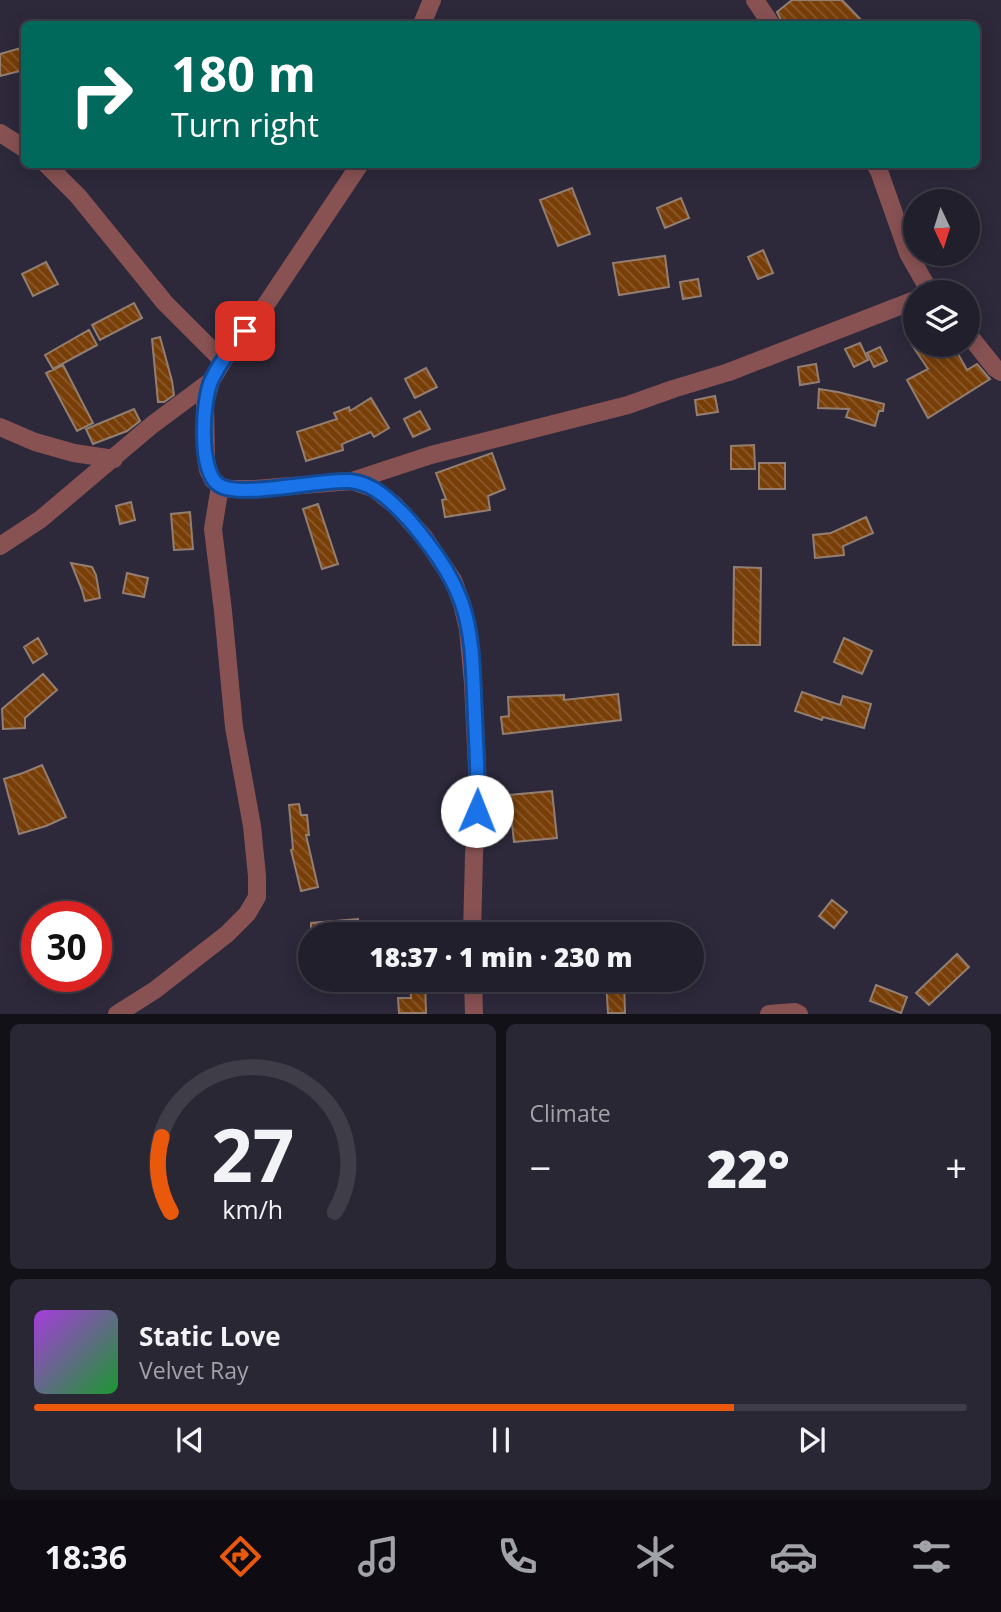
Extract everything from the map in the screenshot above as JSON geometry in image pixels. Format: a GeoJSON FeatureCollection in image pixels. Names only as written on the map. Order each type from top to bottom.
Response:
{"type":"FeatureCollection","features":[{"type":"Feature","properties":{"kind":"street"},"geometry":{"type":"LineString","coordinates":[[423,21],[432,0]]}},
{"type":"Feature","properties":{"kind":"street"},"geometry":{"type":"LineString","coordinates":[[755,0],[769,21]]}},
{"type":"Feature","properties":{"kind":"street"},"geometry":{"type":"LineString","coordinates":[[0,132],[21,146]]}},
{"type":"Feature","properties":{"kind":"street"},"geometry":{"type":"LineString","coordinates":[[50,168],[78,196],[165,303],[223,361]]}},
{"type":"Feature","properties":{"kind":"street"},"geometry":{"type":"LineString","coordinates":[[357,168],[261,312],[229,351],[211,381],[205,403],[206,459],[213,480],[220,486],[230,489],[254,489],[352,481],[431,455],[628,405],[729,372],[903,305]]}},
{"type":"Feature","properties":{"kind":"street"},"geometry":{"type":"LineString","coordinates":[[877,168],[908,253],[923,280]]}},
{"type":"Feature","properties":{"kind":"street"},"geometry":{"type":"LineString","coordinates":[[980,349],[1001,372]]}},
{"type":"Feature","properties":{"kind":"street"},"geometry":{"type":"LineString","coordinates":[[0,546],[41,519],[152,425],[211,381]]}},
{"type":"Feature","properties":{"kind":"street"},"geometry":{"type":"LineString","coordinates":[[0,427],[35,442],[74,453],[114,458]]}},
{"type":"Feature","properties":{"kind":"street"},"geometry":{"type":"LineString","coordinates":[[352,481],[373,488],[395,505],[424,537],[453,580],[462,604],[468,629],[472,670],[478,789],[472,922]]}},
{"type":"Feature","properties":{"kind":"street"},"geometry":{"type":"LineString","coordinates":[[117,1013],[155,990],[227,934],[247,914],[257,897],[253,839],[234,727],[213,530],[220,486]]}},
{"type":"Feature","properties":{"kind":"street"},"geometry":{"type":"LineString","coordinates":[[473,992],[474,1013]]}},
{"type":"Feature","properties":{"kind":"street"},"geometry":{"type":"LineString","coordinates":[[769,1013],[800,1013]]}},
{"type":"Feature","properties":{"kind":"building"},"geometry":{"type":"Polygon","coordinates":[[[792,0],[842,0],[862,21],[782,21],[777,12],[792,0]]]}},
{"type":"Feature","properties":{"kind":"building"},"geometry":{"type":"Polygon","coordinates":[[[21,48],[21,71],[0,76],[0,54],[21,48]]]}},
{"type":"Feature","properties":{"kind":"building"},"geometry":{"type":"Polygon","coordinates":[[[572,188],[590,234],[558,246],[540,200],[572,188]]]}},
{"type":"Feature","properties":{"kind":"building"},"geometry":{"type":"Polygon","coordinates":[[[681,198],[689,218],[665,228],[657,208],[681,198]]]}},
{"type":"Feature","properties":{"kind":"building"},"geometry":{"type":"Polygon","coordinates":[[[763,250],[773,273],[758,279],[748,257],[763,250]]]}},
{"type":"Feature","properties":{"kind":"building"},"geometry":{"type":"Polygon","coordinates":[[[665,256],[669,287],[619,295],[613,263],[665,256]]]}},
{"type":"Feature","properties":{"kind":"building"},"geometry":{"type":"Polygon","coordinates":[[[46,262],[58,284],[33,296],[22,274],[46,262]]]}},
{"type":"Feature","properties":{"kind":"building"},"geometry":{"type":"Polygon","coordinates":[[[698,279],[701,296],[683,299],[680,282],[698,279]]]}},
{"type":"Feature","properties":{"kind":"building"},"geometry":{"type":"Polygon","coordinates":[[[134,303],[142,318],[100,340],[92,325],[134,303]]]}},
{"type":"Feature","properties":{"kind":"building"},"geometry":{"type":"Polygon","coordinates":[[[89,330],[97,345],[53,369],[45,355],[89,330]]]}},
{"type":"Feature","properties":{"kind":"building"},"geometry":{"type":"Polygon","coordinates":[[[160,337],[174,395],[164,402],[158,402],[152,339],[160,337]]]}},
{"type":"Feature","properties":{"kind":"building"},"geometry":{"type":"Polygon","coordinates":[[[860,343],[868,360],[854,367],[845,349],[860,343]]]}},
{"type":"Feature","properties":{"kind":"building"},"geometry":{"type":"Polygon","coordinates":[[[880,347],[887,361],[874,367],[867,353],[880,347]]]}},
{"type":"Feature","properties":{"kind":"building"},"geometry":{"type":"Polygon","coordinates":[[[920,357],[960,357],[967,370],[977,364],[990,379],[928,418],[907,380],[928,369],[920,357]]]}},
{"type":"Feature","properties":{"kind":"building"},"geometry":{"type":"Polygon","coordinates":[[[816,364],[819,382],[800,385],[798,367],[816,364]]]}},
{"type":"Feature","properties":{"kind":"building"},"geometry":{"type":"Polygon","coordinates":[[[63,365],[93,423],[77,431],[46,373],[63,365]]]}},
{"type":"Feature","properties":{"kind":"building"},"geometry":{"type":"Polygon","coordinates":[[[426,368],[437,387],[415,398],[405,379],[426,368]]]}},
{"type":"Feature","properties":{"kind":"building"},"geometry":{"type":"Polygon","coordinates":[[[819,389],[884,404],[883,411],[879,411],[875,426],[846,417],[849,409],[818,408],[819,389]]]}},
{"type":"Feature","properties":{"kind":"building"},"geometry":{"type":"Polygon","coordinates":[[[715,396],[718,412],[697,415],[695,400],[715,396]]]}},
{"type":"Feature","properties":{"kind":"building"},"geometry":{"type":"Polygon","coordinates":[[[371,398],[389,428],[374,437],[371,432],[342,444],[343,450],[306,461],[297,432],[337,419],[334,413],[349,407],[350,411],[371,398]]]}},
{"type":"Feature","properties":{"kind":"building"},"geometry":{"type":"Polygon","coordinates":[[[134,409],[140,421],[127,431],[93,444],[86,429],[134,409]]]}},
{"type":"Feature","properties":{"kind":"building"},"geometry":{"type":"Polygon","coordinates":[[[420,411],[430,429],[413,437],[404,419],[420,411]]]}},
{"type":"Feature","properties":{"kind":"building"},"geometry":{"type":"Polygon","coordinates":[[[754,445],[755,469],[731,469],[731,446],[754,445]]]}},
{"type":"Feature","properties":{"kind":"building"},"geometry":{"type":"Polygon","coordinates":[[[492,453],[505,489],[488,496],[490,510],[445,517],[442,500],[446,499],[436,473],[492,453]]]}},
{"type":"Feature","properties":{"kind":"building"},"geometry":{"type":"Polygon","coordinates":[[[759,463],[785,463],[785,489],[759,489],[759,463]]]}},
{"type":"Feature","properties":{"kind":"building"},"geometry":{"type":"Polygon","coordinates":[[[131,502],[135,520],[120,524],[116,506],[131,502]]]}},
{"type":"Feature","properties":{"kind":"building"},"geometry":{"type":"Polygon","coordinates":[[[318,504],[338,564],[322,569],[303,509],[318,504]]]}},
{"type":"Feature","properties":{"kind":"building"},"geometry":{"type":"Polygon","coordinates":[[[190,512],[193,549],[174,550],[171,514],[190,512]]]}},
{"type":"Feature","properties":{"kind":"building"},"geometry":{"type":"Polygon","coordinates":[[[866,517],[873,533],[843,546],[844,555],[815,558],[813,535],[831,533],[866,517]]]}},
{"type":"Feature","properties":{"kind":"building"},"geometry":{"type":"Polygon","coordinates":[[[71,563],[92,567],[100,598],[85,601],[71,563]]]}},
{"type":"Feature","properties":{"kind":"building"},"geometry":{"type":"Polygon","coordinates":[[[734,567],[761,568],[760,645],[733,645],[734,567]]]}},
{"type":"Feature","properties":{"kind":"building"},"geometry":{"type":"Polygon","coordinates":[[[127,573],[148,578],[144,597],[123,593],[127,573]]]}},
{"type":"Feature","properties":{"kind":"building"},"geometry":{"type":"Polygon","coordinates":[[[38,638],[47,654],[33,663],[24,647],[38,638]]]}},
{"type":"Feature","properties":{"kind":"building"},"geometry":{"type":"Polygon","coordinates":[[[844,638],[872,651],[862,674],[834,662],[844,638]]]}},
{"type":"Feature","properties":{"kind":"building"},"geometry":{"type":"Polygon","coordinates":[[[43,674],[57,690],[25,718],[25,728],[3,729],[2,709],[43,674]]]}},
{"type":"Feature","properties":{"kind":"building"},"geometry":{"type":"Polygon","coordinates":[[[802,692],[840,705],[843,696],[871,704],[864,728],[823,717],[822,720],[795,711],[802,692]]]}},
{"type":"Feature","properties":{"kind":"building"},"geometry":{"type":"Polygon","coordinates":[[[618,694],[621,720],[503,734],[501,717],[509,716],[508,697],[564,695],[564,700],[618,694]]]}},
{"type":"Feature","properties":{"kind":"building"},"geometry":{"type":"Polygon","coordinates":[[[42,765],[66,817],[19,834],[4,779],[42,765]]]}},
{"type":"Feature","properties":{"kind":"building"},"geometry":{"type":"Polygon","coordinates":[[[552,791],[557,838],[514,842],[509,795],[552,791]]]}},
{"type":"Feature","properties":{"kind":"building"},"geometry":{"type":"Polygon","coordinates":[[[299,804],[301,815],[307,815],[309,835],[306,835],[318,887],[301,891],[291,850],[289,805],[299,804]]]}},
{"type":"Feature","properties":{"kind":"building"},"geometry":{"type":"Polygon","coordinates":[[[832,900],[847,912],[834,928],[819,916],[832,900]]]}},
{"type":"Feature","properties":{"kind":"building"},"geometry":{"type":"Polygon","coordinates":[[[358,919],[358,922],[323,922],[358,919]]]}},
{"type":"Feature","properties":{"kind":"building"},"geometry":{"type":"Polygon","coordinates":[[[957,954],[969,967],[929,1005],[916,993],[957,954]]]}},
{"type":"Feature","properties":{"kind":"building"},"geometry":{"type":"Polygon","coordinates":[[[876,985],[907,997],[901,1013],[870,1001],[876,985]]]}},
{"type":"Feature","properties":{"kind":"building"},"geometry":{"type":"Polygon","coordinates":[[[411,992],[425,992],[426,1013],[399,1013],[398,998],[411,998],[411,992]]]}},
{"type":"Feature","properties":{"kind":"building"},"geometry":{"type":"Polygon","coordinates":[[[607,992],[624,992],[625,1013],[608,1013],[607,992]]]}},
{"type":"Feature","properties":{"kind":"route"},"geometry":{"type":"LineString","coordinates":[[245,331],[211,381],[205,403],[208,470],[213,480],[230,489],[352,481],[373,488],[395,505],[424,537],[453,580],[468,629],[473,683],[477,811]]}}]}
